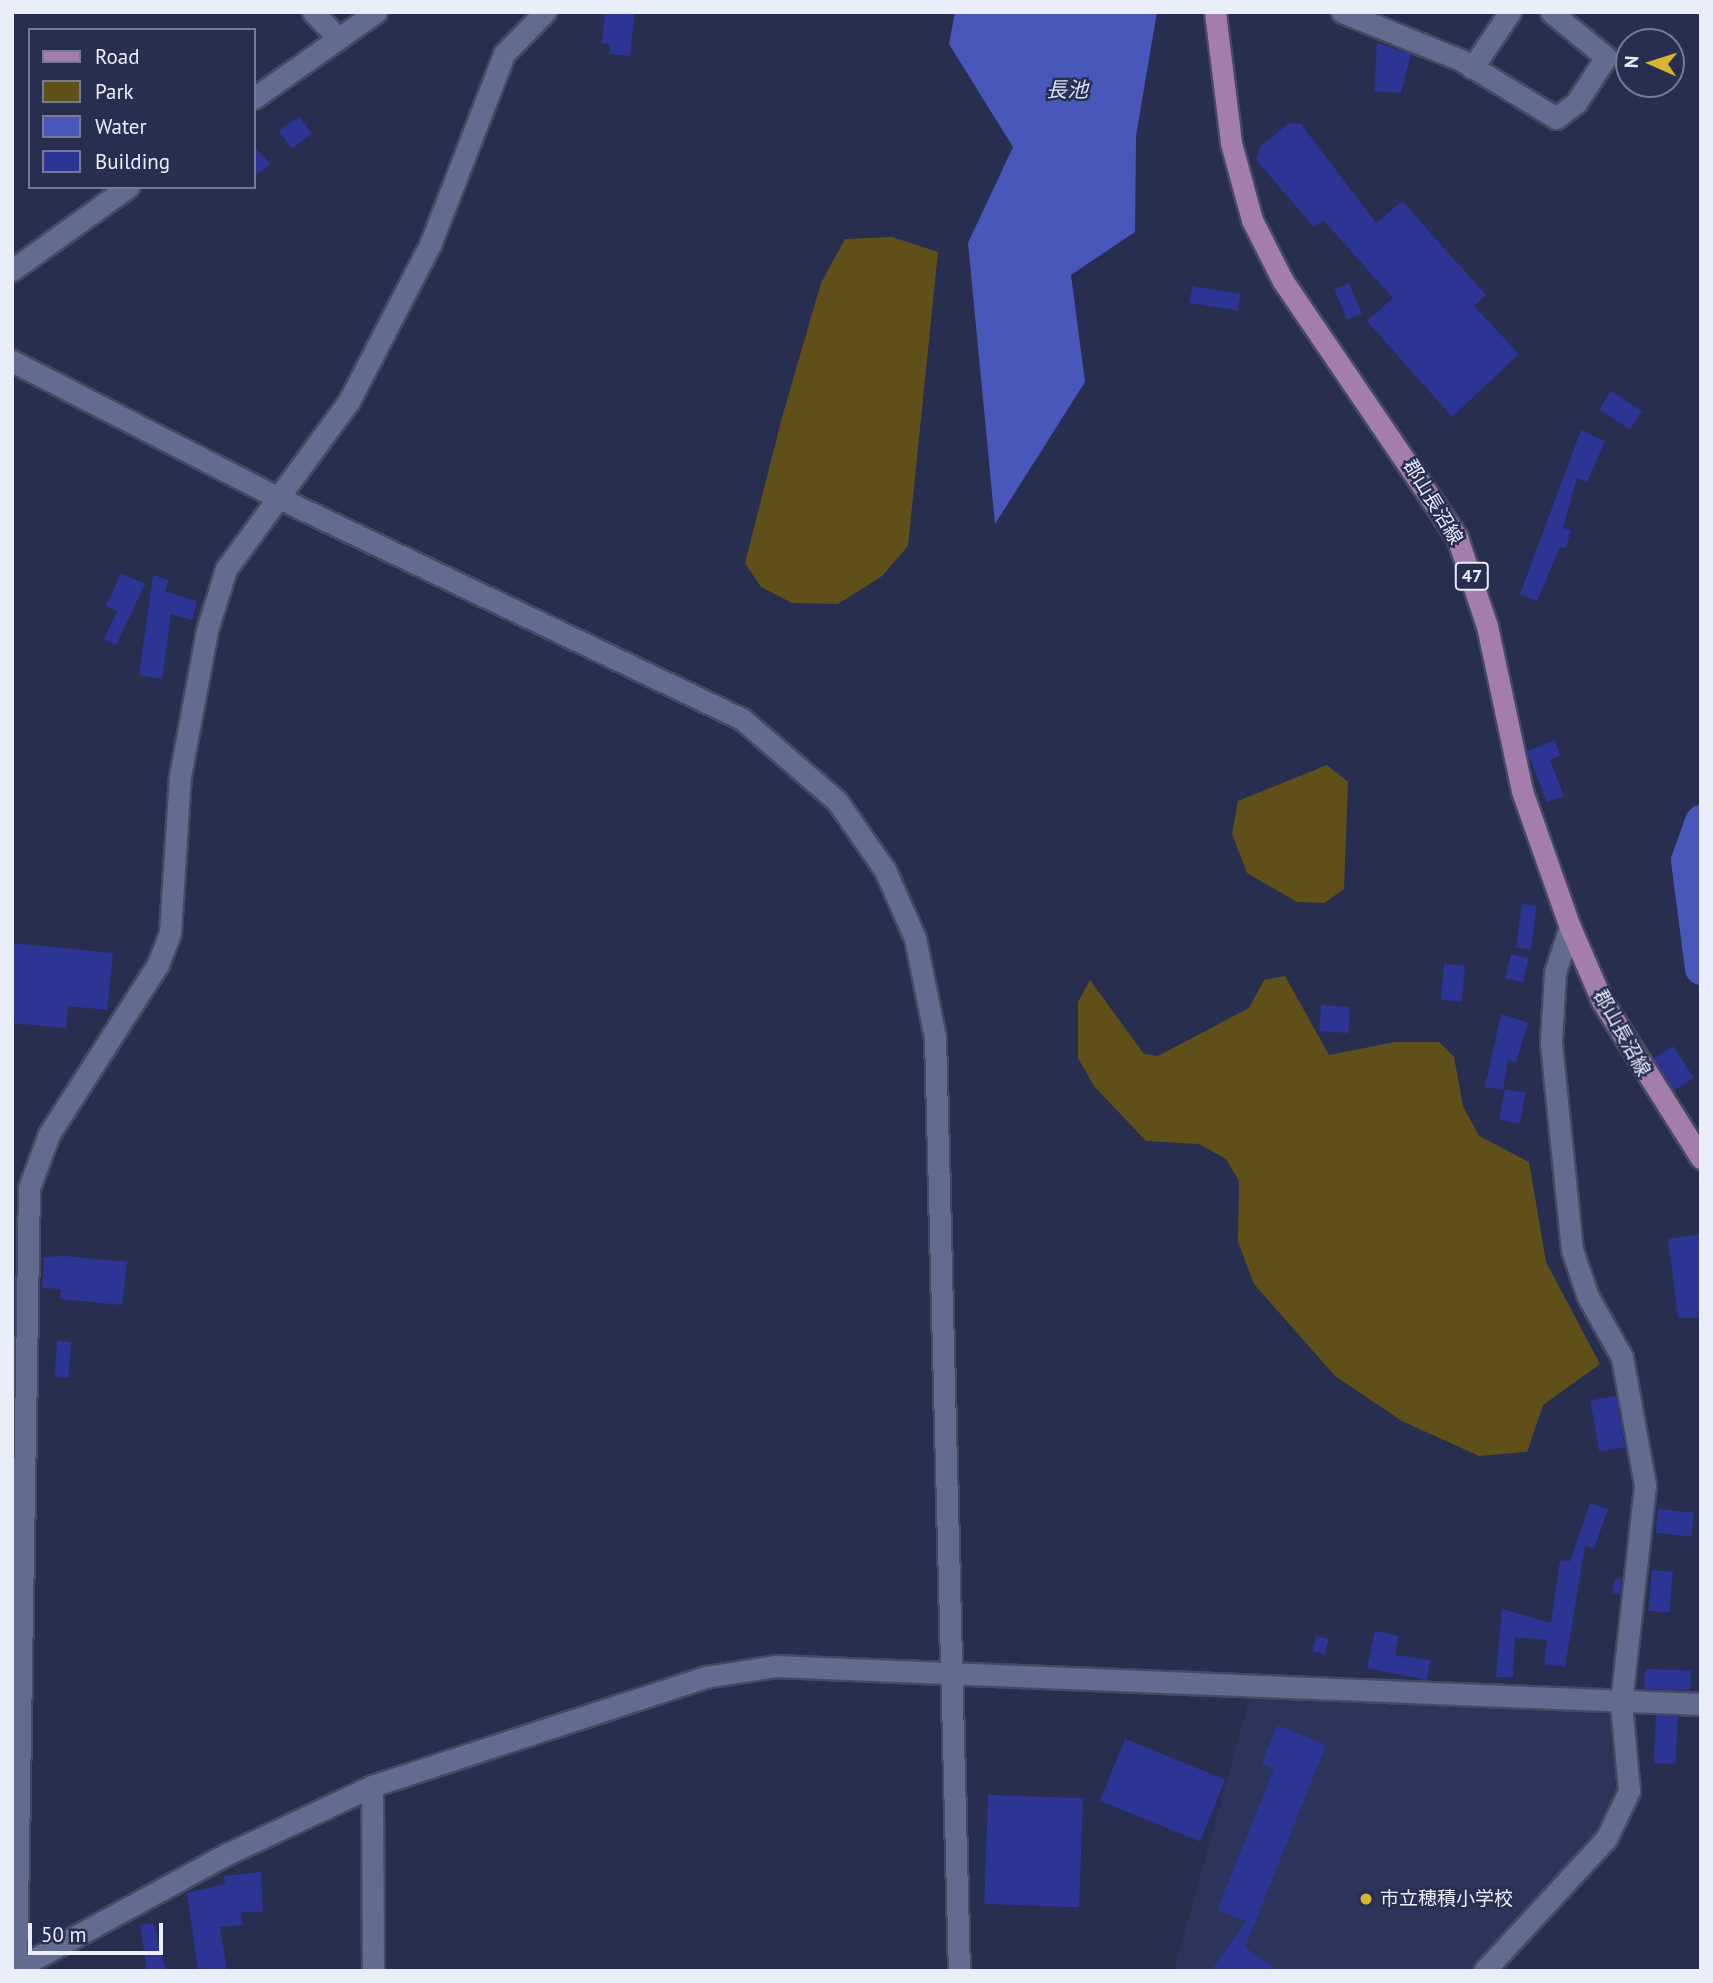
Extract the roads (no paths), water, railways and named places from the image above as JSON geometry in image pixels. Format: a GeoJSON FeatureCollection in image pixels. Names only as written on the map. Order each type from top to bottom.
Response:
{"type":"FeatureCollection","features":[{"type":"Feature","properties":{"kind":"main road","name":"郡山長沼線"},"geometry":{"type":"LineString","coordinates":[[1215,12],[1231,143],[1252,220],[1283,281],[1457,537],[1487,626],[1522,792],[1570,927],[1602,1001],[1701,1158]]}},
{"type":"Feature","properties":{"kind":"street"},"geometry":{"type":"LineString","coordinates":[[313,12],[338,38]]}},
{"type":"Feature","properties":{"kind":"street"},"geometry":{"type":"LineString","coordinates":[[256,97],[376,12]]}},
{"type":"Feature","properties":{"kind":"street"},"geometry":{"type":"LineString","coordinates":[[545,12],[503,54],[430,245],[349,401],[275,496],[226,569],[207,630],[180,775],[170,933],[158,964],[55,1123],[29,1188],[15,1560],[15,1970],[227,1854],[372,1786],[705,1677],[775,1666],[1621,1703],[1701,1704]]}},
{"type":"Feature","properties":{"kind":"street"},"geometry":{"type":"LineString","coordinates":[[1342,12],[1472,68],[1548,117],[1564,114],[1606,57],[1551,12]]}},
{"type":"Feature","properties":{"kind":"street"},"geometry":{"type":"LineString","coordinates":[[1472,68],[1510,12]]}},
{"type":"Feature","properties":{"kind":"street"},"geometry":{"type":"LineString","coordinates":[[12,270],[125,189]]}},
{"type":"Feature","properties":{"kind":"street"},"geometry":{"type":"LineString","coordinates":[[12,361],[275,496],[742,719],[837,801],[885,870],[915,938],[936,1037],[959,1971]]}},
{"type":"Feature","properties":{"kind":"street"},"geometry":{"type":"LineString","coordinates":[[1484,1971],[1581,1868],[1626,1806],[1621,1703],[1645,1485],[1622,1357],[1588,1297],[1572,1250],[1551,1042],[1555,972],[1570,927]]}},
{"type":"Feature","properties":{"kind":"street"},"geometry":{"type":"LineString","coordinates":[[372,1786],[373,1971]]}},
{"type":"Feature","properties":{"kind":"water","name":"長池"},"geometry":{"type":"Polygon","coordinates":[[[955,12],[1157,12],[1136,136],[1135,232],[1071,275],[1085,382],[995,524],[968,243],[1013,147],[949,44],[955,12]]]}},
{"type":"Feature","properties":{"kind":"waterway"},"geometry":{"type":"LineString","coordinates":[[1701,821],[1687,860],[1701,968]]}},
{"type":"Feature","properties":{"kind":"place","name":"市立穂積小学校"},"geometry":{"type":"Point","coordinates":[1366,1899]}}]}
